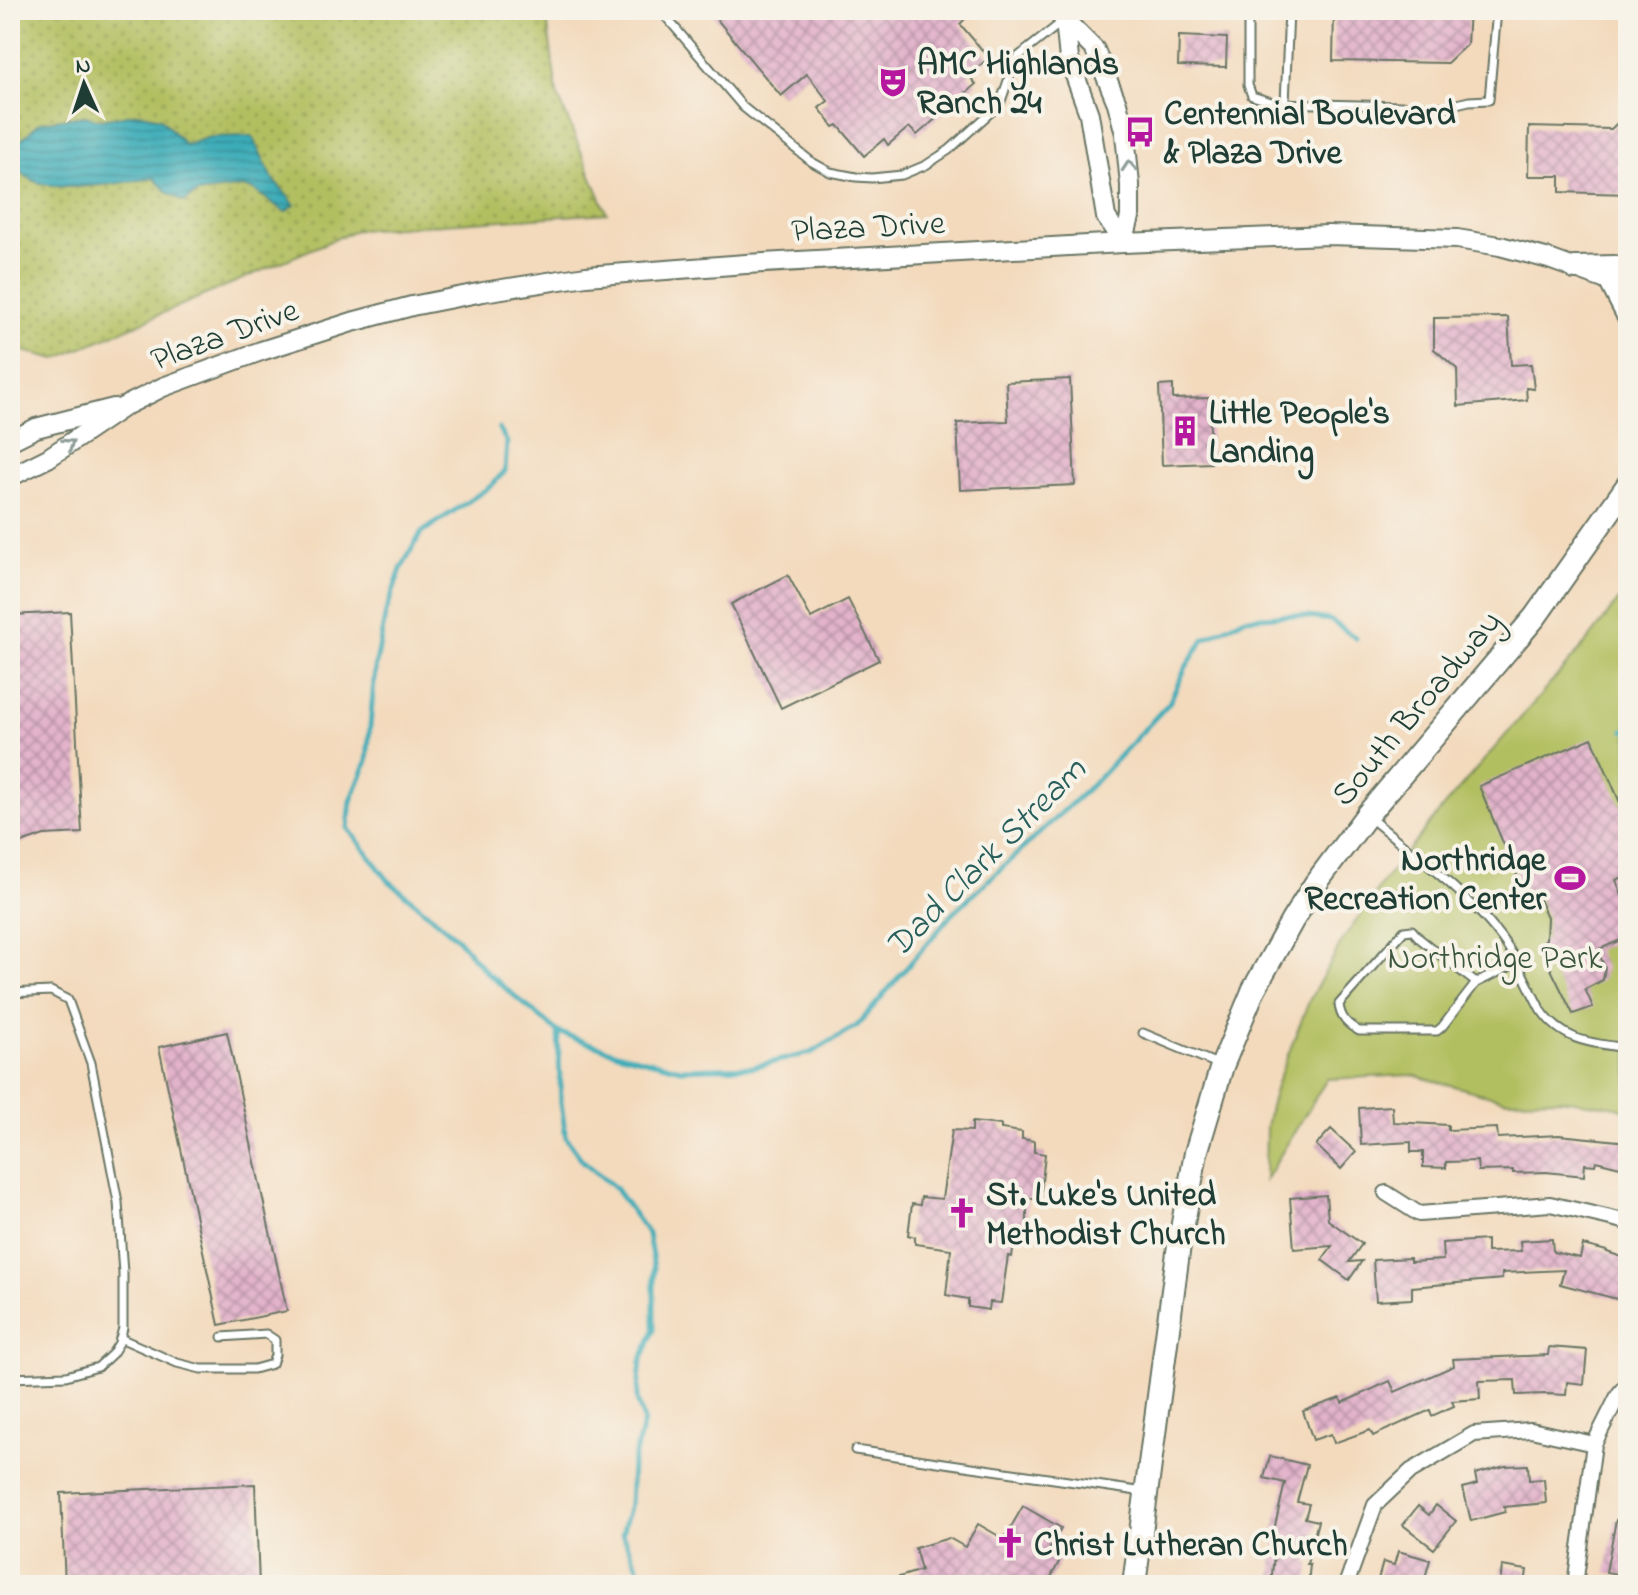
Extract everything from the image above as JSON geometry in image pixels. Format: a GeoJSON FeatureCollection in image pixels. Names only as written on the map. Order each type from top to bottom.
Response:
{"type":"FeatureCollection","features":[{"type":"Feature","properties":{"kind":"main road"},"geometry":{"type":"LineString","coordinates":[[1575,268],[1614,267],[1622,279],[1628,315]]}},
{"type":"Feature","properties":{"kind":"main road","name":"South Broadway"},"geometry":{"type":"LineString","coordinates":[[1134,1585],[1182,1229],[1196,1153],[1222,1066],[1254,989],[1271,955],[1316,883],[1367,815],[1535,617],[1628,485]]}},
{"type":"Feature","properties":{"kind":"street"},"geometry":{"type":"LineString","coordinates":[[1066,13],[1069,59],[1089,114],[1106,217],[1123,243]]}},
{"type":"Feature","properties":{"kind":"street"},"geometry":{"type":"LineString","coordinates":[[1066,13],[1095,50],[1117,103],[1125,134],[1130,217],[1123,243]]}},
{"type":"Feature","properties":{"kind":"street","name":"Plaza Drive"},"geometry":{"type":"LineString","coordinates":[[10,477],[48,458],[125,406],[163,387],[291,341],[412,306],[586,276],[1123,243],[1328,235],[1457,239],[1500,246],[1575,268]]}},
{"type":"Feature","properties":{"kind":"street","name":"Plaza Drive"},"geometry":{"type":"LineString","coordinates":[[10,441],[36,428],[125,406]]}},
{"type":"Feature","properties":{"kind":"street"},"geometry":{"type":"LineString","coordinates":[[1386,1193],[1419,1214],[1550,1204],[1628,1222]]}},
{"type":"Feature","properties":{"kind":"street"},"geometry":{"type":"LineString","coordinates":[[1575,1585],[1594,1444],[1619,1394],[1628,1383]]}},
{"type":"Feature","properties":{"kind":"street"},"geometry":{"type":"LineString","coordinates":[[1346,1585],[1375,1505],[1411,1471],[1474,1434],[1531,1430],[1594,1444]]}},
{"type":"Feature","properties":{"kind":"lane"},"geometry":{"type":"LineString","coordinates":[[660,10],[743,107],[812,162],[830,172],[872,178],[902,175],[926,165],[949,150],[1000,104],[1019,56],[1066,13]]}},
{"type":"Feature","properties":{"kind":"lane"},"geometry":{"type":"LineString","coordinates":[[1248,10],[1248,85],[1252,96],[1275,103],[1444,107],[1489,100],[1497,10]]}},
{"type":"Feature","properties":{"kind":"lane"},"geometry":{"type":"LineString","coordinates":[[1285,103],[1289,10]]}},
{"type":"Feature","properties":{"kind":"lane"},"geometry":{"type":"LineString","coordinates":[[1367,815],[1462,895],[1490,923],[1510,950],[1541,1010],[1560,1031],[1591,1043],[1628,1048]]}},
{"type":"Feature","properties":{"kind":"lane"},"geometry":{"type":"LineString","coordinates":[[1476,983],[1412,930],[1404,931],[1339,1004],[1341,1016],[1359,1031],[1437,1031],[1476,983],[1517,963]]}},
{"type":"Feature","properties":{"kind":"lane"},"geometry":{"type":"LineString","coordinates":[[10,993],[51,991],[68,1000],[91,1063],[118,1202],[123,1273],[123,1328],[112,1354],[98,1367],[66,1376],[10,1378]]}},
{"type":"Feature","properties":{"kind":"lane"},"geometry":{"type":"LineString","coordinates":[[1143,1033],[1222,1066]]}},
{"type":"Feature","properties":{"kind":"lane"},"geometry":{"type":"LineString","coordinates":[[120,1338],[177,1363],[201,1369],[254,1369],[272,1364],[275,1340],[271,1336],[222,1337]]}},
{"type":"Feature","properties":{"kind":"lane"},"geometry":{"type":"LineString","coordinates":[[855,1450],[1146,1493]]}},
{"type":"Feature","properties":{"kind":"green space"},"geometry":{"type":"Polygon","coordinates":[[[10,10],[546,10],[557,94],[607,213],[356,230],[56,359],[10,348],[10,10]]]}},
{"type":"Feature","properties":{"kind":"green space","name":"Northridge Park"},"geometry":{"type":"Polygon","coordinates":[[[1628,588],[1628,1111],[1560,1099],[1506,1100],[1412,1075],[1327,1079],[1265,1180],[1266,1128],[1278,1080],[1310,999],[1344,938],[1385,879],[1440,811],[1590,638],[1628,588]]]}},
{"type":"Feature","properties":{"kind":"water"},"geometry":{"type":"Polygon","coordinates":[[[138,113],[160,118],[185,145],[210,137],[252,136],[273,179],[295,205],[285,212],[254,190],[242,187],[197,193],[184,202],[167,192],[154,178],[100,186],[57,186],[24,175],[16,162],[18,143],[40,122],[85,116],[101,120],[138,113]]]}},
{"type":"Feature","properties":{"kind":"building","name":"AMC Highlands Ranch 24"},"geometry":{"type":"Polygon","coordinates":[[[709,10],[958,10],[965,19],[960,24],[989,58],[968,75],[976,84],[917,135],[909,127],[888,145],[884,139],[864,156],[819,108],[828,101],[807,74],[781,96],[709,10]]]}},
{"type":"Feature","properties":{"kind":"building"},"geometry":{"type":"Polygon","coordinates":[[[1334,10],[1469,10],[1467,44],[1447,63],[1333,61],[1334,10]]]}},
{"type":"Feature","properties":{"kind":"building"},"geometry":{"type":"Polygon","coordinates":[[[1179,36],[1227,38],[1226,67],[1178,66],[1179,36]]]}},
{"type":"Feature","properties":{"kind":"building"},"geometry":{"type":"Polygon","coordinates":[[[1628,113],[1628,194],[1560,192],[1560,176],[1528,176],[1529,127],[1611,129],[1628,113]]]}},
{"type":"Feature","properties":{"kind":"building"},"geometry":{"type":"Polygon","coordinates":[[[1508,317],[1511,365],[1531,364],[1534,389],[1526,388],[1527,400],[1458,406],[1457,369],[1434,349],[1434,318],[1508,317]]]}},
{"type":"Feature","properties":{"kind":"building"},"geometry":{"type":"Polygon","coordinates":[[[1070,379],[1075,485],[960,490],[957,423],[1008,421],[1006,382],[1070,379]]]}},
{"type":"Feature","properties":{"kind":"building","name":"Little People's Landing"},"geometry":{"type":"Polygon","coordinates":[[[1173,385],[1173,399],[1209,398],[1211,463],[1162,465],[1159,386],[1173,385]]]}},
{"type":"Feature","properties":{"kind":"building"},"geometry":{"type":"Polygon","coordinates":[[[788,575],[811,618],[848,599],[879,660],[781,708],[731,604],[788,575]]]}},
{"type":"Feature","properties":{"kind":"building"},"geometry":{"type":"Polygon","coordinates":[[[70,612],[82,833],[44,835],[10,847],[10,615],[70,612]]]}},
{"type":"Feature","properties":{"kind":"building","name":"Northridge Recreation Center"},"geometry":{"type":"Polygon","coordinates":[[[1592,738],[1628,821],[1628,875],[1616,880],[1628,911],[1628,937],[1597,950],[1605,967],[1603,980],[1585,989],[1593,1007],[1573,1014],[1539,945],[1546,939],[1547,917],[1536,893],[1523,890],[1479,786],[1592,738]]]}},
{"type":"Feature","properties":{"kind":"building"},"geometry":{"type":"Polygon","coordinates":[[[227,1032],[287,1311],[219,1325],[159,1047],[227,1032]]]}},
{"type":"Feature","properties":{"kind":"building"},"geometry":{"type":"Polygon","coordinates":[[[1392,1106],[1393,1122],[1448,1125],[1448,1130],[1497,1128],[1498,1138],[1559,1135],[1628,1142],[1628,1169],[1596,1161],[1595,1165],[1585,1164],[1584,1176],[1513,1173],[1513,1170],[1478,1171],[1477,1161],[1446,1162],[1446,1168],[1423,1167],[1423,1152],[1411,1152],[1411,1142],[1361,1145],[1359,1108],[1392,1106]]]}},
{"type":"Feature","properties":{"kind":"building","name":"St. Luke's United Methodist Church"},"geometry":{"type":"Polygon","coordinates":[[[972,1122],[1001,1125],[1001,1129],[1022,1132],[1022,1139],[1034,1141],[1034,1152],[1045,1154],[1040,1200],[1027,1198],[1027,1231],[1016,1230],[1012,1257],[1008,1256],[1001,1303],[990,1302],[989,1310],[968,1307],[968,1299],[946,1295],[951,1249],[915,1244],[915,1237],[908,1235],[912,1204],[920,1205],[921,1197],[942,1199],[952,1130],[972,1131],[972,1122]]]}},
{"type":"Feature","properties":{"kind":"building"},"geometry":{"type":"Polygon","coordinates":[[[1331,1129],[1356,1152],[1341,1169],[1316,1145],[1331,1129]]]}},
{"type":"Feature","properties":{"kind":"building"},"geometry":{"type":"Polygon","coordinates":[[[1326,1195],[1328,1220],[1362,1244],[1349,1262],[1362,1261],[1349,1280],[1322,1260],[1332,1246],[1294,1249],[1290,1198],[1326,1195]]]}},
{"type":"Feature","properties":{"kind":"building"},"geometry":{"type":"Polygon","coordinates":[[[1552,1239],[1553,1252],[1580,1258],[1583,1245],[1628,1259],[1628,1302],[1560,1284],[1564,1270],[1502,1273],[1502,1279],[1412,1287],[1412,1299],[1376,1301],[1373,1260],[1443,1260],[1442,1243],[1487,1240],[1487,1252],[1521,1251],[1520,1241],[1552,1239]]]}},
{"type":"Feature","properties":{"kind":"building"},"geometry":{"type":"Polygon","coordinates":[[[1549,1347],[1587,1350],[1584,1384],[1567,1382],[1566,1395],[1516,1395],[1515,1380],[1479,1381],[1480,1399],[1452,1401],[1454,1406],[1432,1416],[1430,1410],[1373,1436],[1370,1430],[1334,1443],[1331,1434],[1313,1440],[1303,1411],[1340,1398],[1342,1403],[1390,1381],[1395,1392],[1454,1366],[1453,1359],[1548,1355],[1549,1347]]]}},
{"type":"Feature","properties":{"kind":"building"},"geometry":{"type":"Polygon","coordinates":[[[1270,1456],[1307,1465],[1297,1502],[1309,1504],[1305,1518],[1318,1521],[1307,1564],[1310,1564],[1308,1585],[1271,1585],[1276,1535],[1273,1534],[1285,1483],[1264,1478],[1270,1456]]]}},
{"type":"Feature","properties":{"kind":"building"},"geometry":{"type":"Polygon","coordinates":[[[1528,1465],[1529,1480],[1544,1479],[1546,1503],[1504,1507],[1505,1512],[1471,1521],[1463,1488],[1477,1484],[1475,1474],[1505,1466],[1528,1465]]]}},
{"type":"Feature","properties":{"kind":"building"},"geometry":{"type":"Polygon","coordinates":[[[255,1484],[259,1585],[65,1585],[61,1493],[255,1484]]]}},
{"type":"Feature","properties":{"kind":"building"},"geometry":{"type":"Polygon","coordinates":[[[1436,1505],[1456,1521],[1434,1549],[1403,1525],[1418,1506],[1429,1515],[1436,1505]]]}},
{"type":"Feature","properties":{"kind":"building","name":"Christ Lutheran Church"},"geometry":{"type":"Polygon","coordinates":[[[1023,1506],[1061,1528],[1047,1554],[1060,1560],[1047,1585],[885,1585],[884,1582],[921,1570],[915,1548],[949,1538],[965,1547],[978,1524],[1004,1539],[1023,1506]]]}},
{"type":"Feature","properties":{"kind":"building"},"geometry":{"type":"Polygon","coordinates":[[[1616,1520],[1628,1522],[1628,1576],[1606,1572],[1616,1520]]]}},
{"type":"Feature","properties":{"kind":"building"},"geometry":{"type":"Polygon","coordinates":[[[1398,1551],[1430,1560],[1423,1585],[1377,1583],[1383,1562],[1394,1565],[1398,1551]]]}},
{"type":"Feature","properties":{"kind":"building"},"geometry":{"type":"Polygon","coordinates":[[[1502,1566],[1527,1570],[1525,1585],[1500,1585],[1502,1566]]]}},
{"type":"Feature","properties":{"kind":"waterway"},"geometry":{"type":"LineString","coordinates":[[10,142],[18,143]]}},
{"type":"Feature","properties":{"kind":"waterway"},"geometry":{"type":"LineString","coordinates":[[499,429],[507,442],[505,471],[491,486],[421,533],[401,569],[386,612],[375,669],[367,761],[351,801],[348,828],[388,880],[455,936],[486,972],[558,1032],[566,1138],[582,1160],[615,1188],[648,1234],[654,1268],[654,1330],[641,1361],[637,1400],[644,1421],[632,1465],[630,1505],[622,1534],[647,1585]]}},
{"type":"Feature","properties":{"kind":"waterway","name":"Dad Clark Stream"},"geometry":{"type":"LineString","coordinates":[[558,1032],[617,1053],[681,1069],[752,1067],[811,1053],[857,1026],[953,913],[1097,780],[1169,703],[1204,639],[1245,618],[1294,615],[1330,620],[1356,638]]}},
{"type":"Feature","properties":{"kind":"waterway","name":"Dad Clark Stream"},"geometry":{"type":"LineString","coordinates":[[1624,730],[1628,731]]}},
{"type":"Feature","properties":{"kind":"place","name":"AMC Highlands Ranch 24"},"geometry":{"type":"Point","coordinates":[893,82]}},
{"type":"Feature","properties":{"kind":"place","name":"Centennial Boulevard & Plaza Drive"},"geometry":{"type":"Point","coordinates":[1140,132]}},
{"type":"Feature","properties":{"kind":"place","name":"Little People's Landing"},"geometry":{"type":"Point","coordinates":[1185,431]}},
{"type":"Feature","properties":{"kind":"place","name":"Northridge Recreation Center"},"geometry":{"type":"Point","coordinates":[1570,878]}},
{"type":"Feature","properties":{"kind":"place","name":"St. Luke's United Methodist Church"},"geometry":{"type":"Point","coordinates":[962,1213]}},
{"type":"Feature","properties":{"kind":"place","name":"Christ Lutheran Church"},"geometry":{"type":"Point","coordinates":[1010,1543]}}]}
